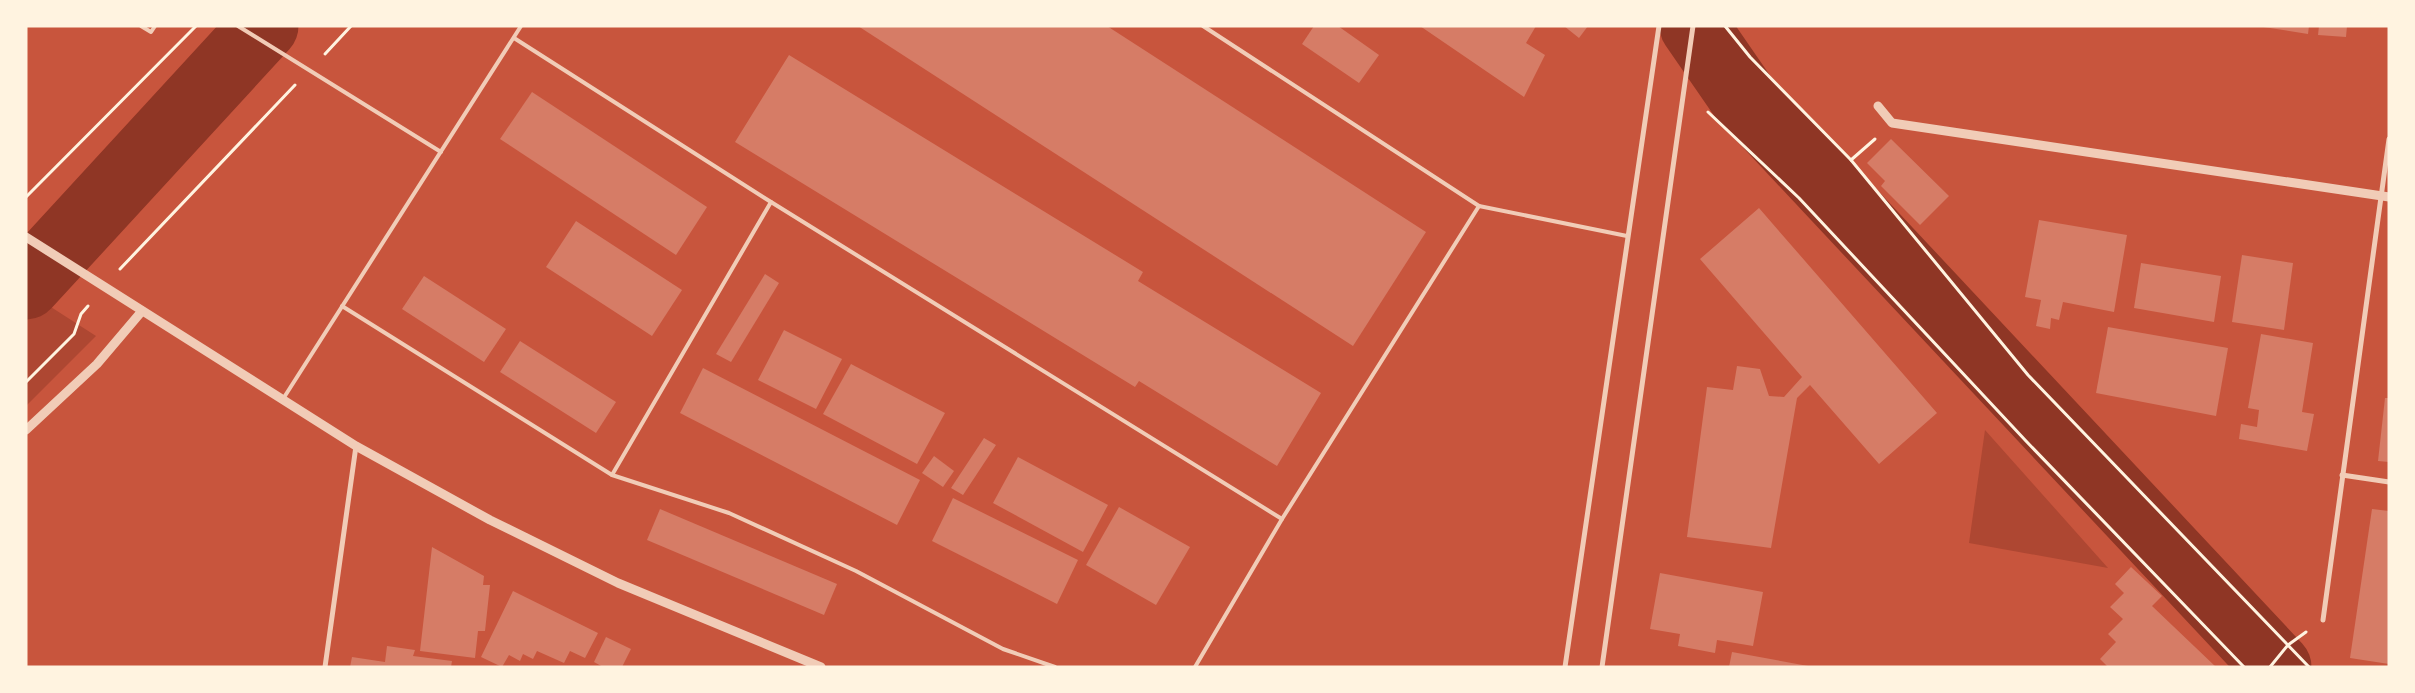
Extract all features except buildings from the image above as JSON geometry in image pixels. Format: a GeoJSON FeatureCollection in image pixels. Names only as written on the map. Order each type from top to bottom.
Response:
{"type":"FeatureCollection","features":[{"type":"Feature","properties":{"kind":"street"},"geometry":{"type":"LineString","coordinates":[[1565,667],[1659,26]]}},
{"type":"Feature","properties":{"kind":"street"},"geometry":{"type":"LineString","coordinates":[[1602,667],[1693,26]]}},
{"type":"Feature","properties":{"kind":"street"},"geometry":{"type":"LineString","coordinates":[[1878,106],[1892,123],[2385,196]]}},
{"type":"Feature","properties":{"kind":"street"},"geometry":{"type":"LineString","coordinates":[[2323,620],[2342,475],[2385,196],[2389,139]]}},
{"type":"Feature","properties":{"kind":"street"},"geometry":{"type":"LineString","coordinates":[[26,237],[356,446],[490,520],[618,583],[821,667]]}},
{"type":"Feature","properties":{"kind":"street"},"geometry":{"type":"LineString","coordinates":[[26,430],[97,364],[142,311]]}},
{"type":"Feature","properties":{"kind":"street"},"geometry":{"type":"LineString","coordinates":[[325,667],[356,446]]}},
{"type":"Feature","properties":{"kind":"street"},"geometry":{"type":"LineString","coordinates":[[2342,475],[2389,482]]}},
{"type":"Feature","properties":{"kind":"lane"},"geometry":{"type":"LineString","coordinates":[[141,26],[150,32],[155,26]]}},
{"type":"Feature","properties":{"kind":"lane"},"geometry":{"type":"LineString","coordinates":[[238,26],[440,152]]}},
{"type":"Feature","properties":{"kind":"lane"},"geometry":{"type":"LineString","coordinates":[[283,399],[521,26]]}},
{"type":"Feature","properties":{"kind":"lane"},"geometry":{"type":"LineString","coordinates":[[1203,26],[1480,206],[1627,236]]}},
{"type":"Feature","properties":{"kind":"lane"},"geometry":{"type":"LineString","coordinates":[[514,38],[771,202],[1282,520]]}},
{"type":"Feature","properties":{"kind":"lane"},"geometry":{"type":"LineString","coordinates":[[612,476],[771,202]]}},
{"type":"Feature","properties":{"kind":"lane"},"geometry":{"type":"LineString","coordinates":[[1195,667],[1282,520],[1480,206]]}},
{"type":"Feature","properties":{"kind":"lane"},"geometry":{"type":"LineString","coordinates":[[342,306],[612,476],[730,513],[856,571],[1003,649],[1055,667]]}},
{"type":"Feature","properties":{"kind":"path"},"geometry":{"type":"LineString","coordinates":[[26,197],[196,26]]}},
{"type":"Feature","properties":{"kind":"path"},"geometry":{"type":"LineString","coordinates":[[26,382],[74,334],[81,314],[104,286],[351,26]]}},
{"type":"Feature","properties":{"kind":"path"},"geometry":{"type":"LineString","coordinates":[[1725,26],[1750,57],[1851,160],[2028,375],[2309,667]]}},
{"type":"Feature","properties":{"kind":"path"},"geometry":{"type":"LineString","coordinates":[[1708,112],[1799,198],[2026,441],[2244,667]]}},
{"type":"Feature","properties":{"kind":"path"},"geometry":{"type":"LineString","coordinates":[[1851,160],[1892,123]]}},
{"type":"Feature","properties":{"kind":"path"},"geometry":{"type":"LineString","coordinates":[[2270,667],[2288,645]]}},
{"type":"Feature","properties":{"kind":"shaded area"},"geometry":{"type":"Polygon","coordinates":[[[26,291],[96,336],[26,406],[26,291]]]}},
{"type":"Feature","properties":{"kind":"shaded area"},"geometry":{"type":"Polygon","coordinates":[[[1985,430],[2108,568],[1969,543],[1985,430]]]}},
{"type":"Feature","properties":{"kind":"waterway"},"geometry":{"type":"LineString","coordinates":[[26,285],[264,26]]}},
{"type":"Feature","properties":{"kind":"waterway"},"geometry":{"type":"LineString","coordinates":[[1694,26],[1743,97],[2277,667]]}}]}
